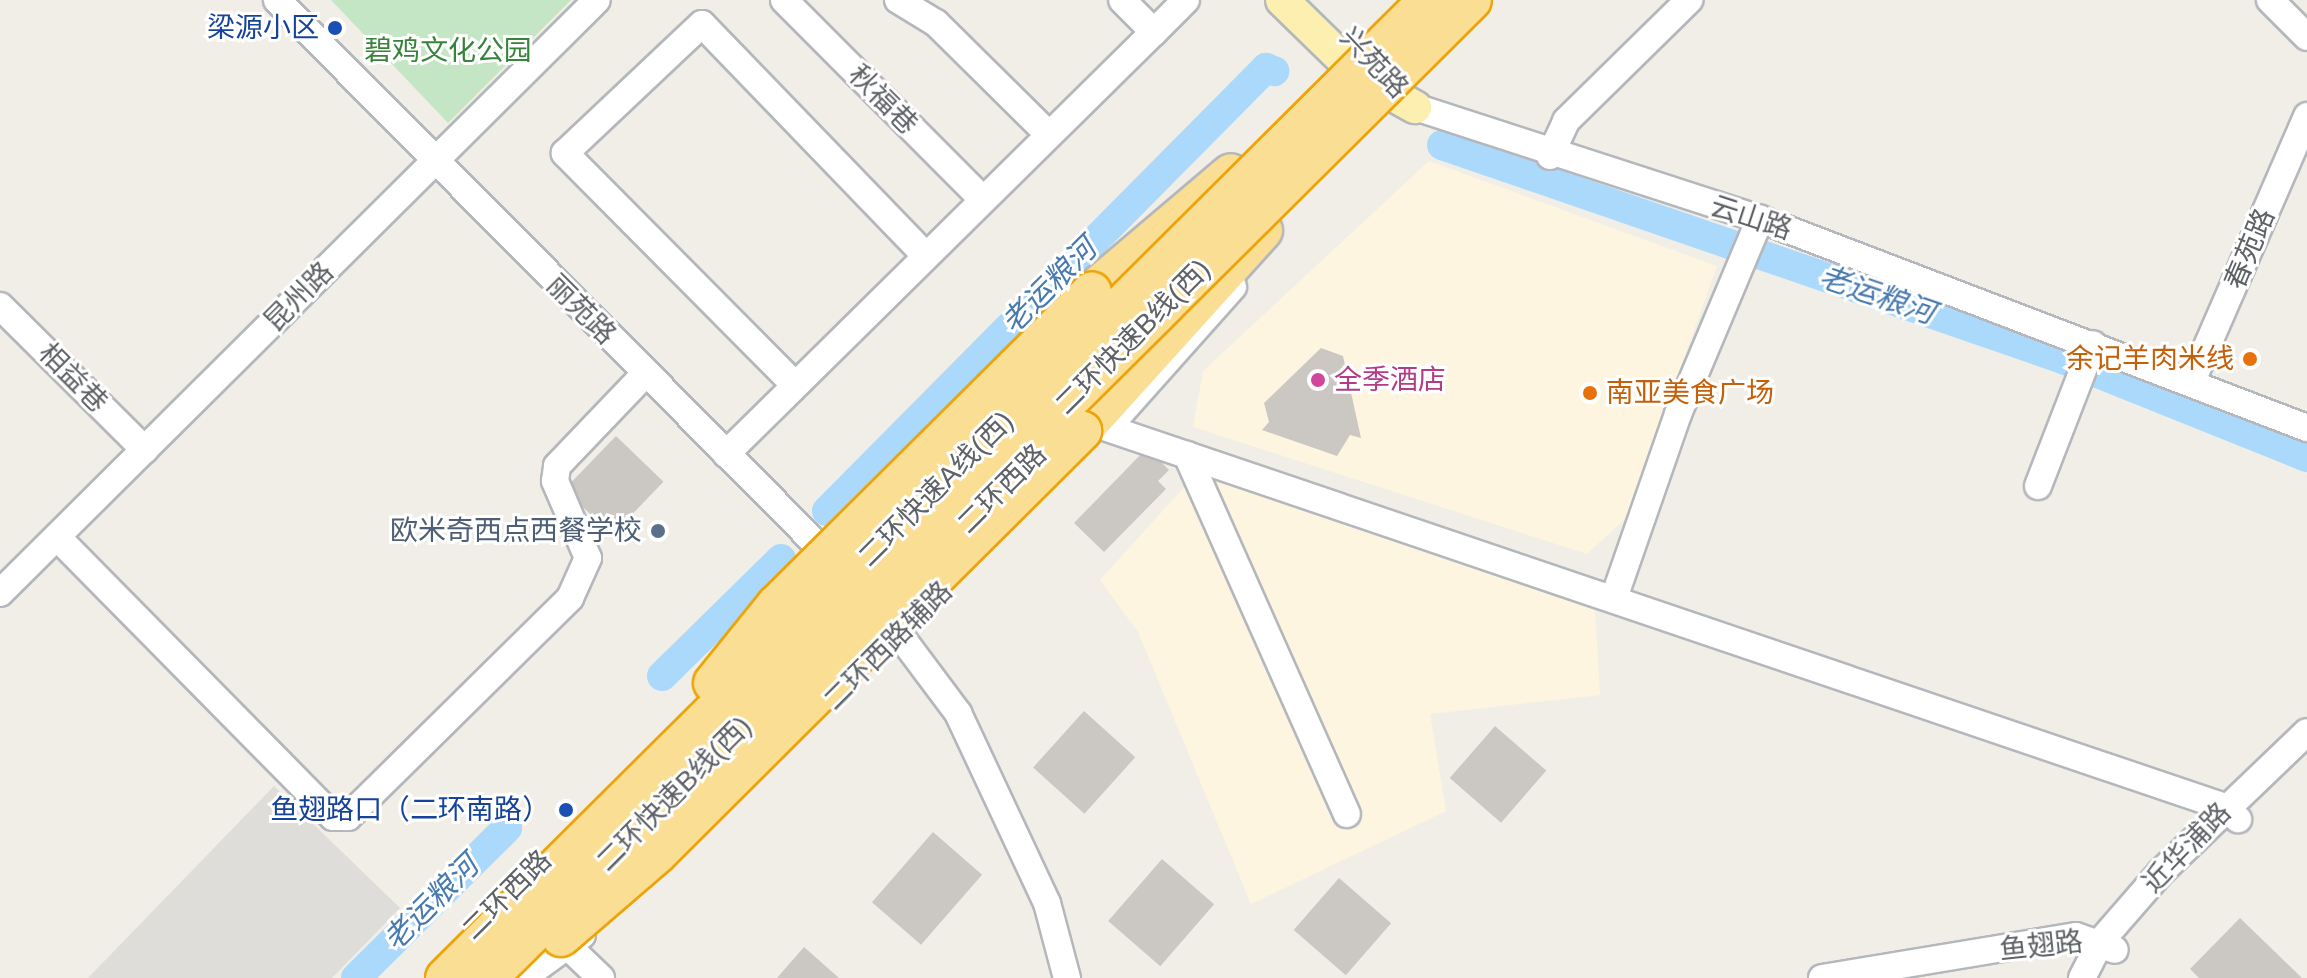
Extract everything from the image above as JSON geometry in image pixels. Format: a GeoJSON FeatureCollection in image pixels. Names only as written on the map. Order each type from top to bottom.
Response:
{"type":"FeatureCollection","features":[{"type":"Feature","properties":{"kind":"highway","name":"二环快速A线(西)"},"geometry":{"type":"LineString","coordinates":[[445,978],[523,890],[1428,0]]}},
{"type":"Feature","properties":{"kind":"highway","name":"二环快速B线(西)"},"geometry":{"type":"LineString","coordinates":[[488,978],[1472,0]]}},
{"type":"Feature","properties":{"kind":"highway"},"geometry":{"type":"LineString","coordinates":[[523,890],[647,765],[776,605],[1092,291],[1239,166]]}},
{"type":"Feature","properties":{"kind":"highway"},"geometry":{"type":"LineString","coordinates":[[509,978],[657,854],[1095,430],[1282,210]]}},
{"type":"Feature","properties":{"kind":"main road","name":"兴苑路"},"geometry":{"type":"LineString","coordinates":[[1282,0],[1352,53],[1404,98]]}},
{"type":"Feature","properties":{"kind":"main road","name":"兴苑路"},"geometry":{"type":"LineString","coordinates":[[1314,0],[1352,53]]}},
{"type":"Feature","properties":{"kind":"main road","name":"二环西路"},"geometry":{"type":"LineString","coordinates":[[425,978],[523,890],[838,565],[1406,0]]}},
{"type":"Feature","properties":{"kind":"main road","name":"二环西路"},"geometry":{"type":"LineString","coordinates":[[509,978],[561,940],[890,620],[1282,210],[1404,98],[1494,0]]}},
{"type":"Feature","properties":{"kind":"street","name":"丽苑路"},"geometry":{"type":"LineString","coordinates":[[277,0],[890,620],[958,713],[1047,903],[1067,978]]}},
{"type":"Feature","properties":{"kind":"street","name":"昆州路"},"geometry":{"type":"LineString","coordinates":[[0,593],[597,0]]}},
{"type":"Feature","properties":{"kind":"street","name":"秋福巷"},"geometry":{"type":"LineString","coordinates":[[784,0],[983,200]]}},
{"type":"Feature","properties":{"kind":"street"},"geometry":{"type":"LineString","coordinates":[[898,0],[936,23],[1049,135]]}},
{"type":"Feature","properties":{"kind":"street"},"geometry":{"type":"LineString","coordinates":[[1122,0],[1154,32]]}},
{"type":"Feature","properties":{"kind":"street"},"geometry":{"type":"LineString","coordinates":[[726,454],[1186,0]]}},
{"type":"Feature","properties":{"kind":"street"},"geometry":{"type":"LineString","coordinates":[[2270,0],[2307,37]]}},
{"type":"Feature","properties":{"kind":"street"},"geometry":{"type":"LineString","coordinates":[[1550,156],[1566,121],[1677,4]]}},
{"type":"Feature","properties":{"kind":"street"},"geometry":{"type":"LineString","coordinates":[[795,385],[565,153],[702,24],[926,256]]}},
{"type":"Feature","properties":{"kind":"street","name":"云山路"},"geometry":{"type":"LineString","coordinates":[[1404,98],[1750,240],[2192,381],[2307,428]]}},
{"type":"Feature","properties":{"kind":"street","name":"春苑路"},"geometry":{"type":"LineString","coordinates":[[2192,381],[2307,116]]}},
{"type":"Feature","properties":{"kind":"street"},"geometry":{"type":"LineString","coordinates":[[1614,598],[1750,240]]}},
{"type":"Feature","properties":{"kind":"street","name":"相益巷"},"geometry":{"type":"LineString","coordinates":[[0,306],[145,450]]}},
{"type":"Feature","properties":{"kind":"street"},"geometry":{"type":"LineString","coordinates":[[2038,486],[2091,350]]}},
{"type":"Feature","properties":{"kind":"street"},"geometry":{"type":"LineString","coordinates":[[57,537],[333,817],[348,817],[570,598],[588,558],[555,481],[557,466],[645,374]]}},
{"type":"Feature","properties":{"kind":"street"},"geometry":{"type":"LineString","coordinates":[[1095,430],[1187,455],[1614,598],[2232,813]]}},
{"type":"Feature","properties":{"kind":"street","name":"二环西路辅路"},"geometry":{"type":"LineString","coordinates":[[890,620],[1095,430]]}},
{"type":"Feature","properties":{"kind":"street"},"geometry":{"type":"LineString","coordinates":[[1187,455],[1347,814]]}},
{"type":"Feature","properties":{"kind":"street","name":"近华浦路"},"geometry":{"type":"LineString","coordinates":[[2082,978],[2108,946],[2307,732]]}},
{"type":"Feature","properties":{"kind":"street","name":"近华浦路"},"geometry":{"type":"LineString","coordinates":[[2232,813],[2307,755]]}},
{"type":"Feature","properties":{"kind":"street"},"geometry":{"type":"LineString","coordinates":[[523,890],[561,940],[601,978]]}},
{"type":"Feature","properties":{"kind":"street","name":"鱼翅路"},"geometry":{"type":"LineString","coordinates":[[1822,978],[2076,936],[2108,946]]}},
{"type":"Feature","properties":{"kind":"street"},"geometry":{"type":"LineString","coordinates":[[523,978],[561,940]]}},
{"type":"Feature","properties":{"kind":"street","name":"近华浦路"},"geometry":{"type":"LineString","coordinates":[[2101,978],[2108,946]]}},
{"type":"Feature","properties":{"kind":"shaded area"},"geometry":{"type":"Polygon","coordinates":[[[1429,161],[1717,266],[1627,517],[1587,554],[1193,427],[1203,371],[1429,161]]]}},
{"type":"Feature","properties":{"kind":"shaded area"},"geometry":{"type":"Polygon","coordinates":[[[1196,474],[1595,610],[1600,695],[1430,714],[1446,811],[1251,904],[1138,632],[1100,580],[1196,474]]]}},
{"type":"Feature","properties":{"kind":"shaded area"},"geometry":{"type":"Polygon","coordinates":[[[274,786],[400,908],[332,978],[88,978],[274,786]]]}},
{"type":"Feature","properties":{"kind":"green space","name":"碧鸡文化公园"},"geometry":{"type":"Polygon","coordinates":[[[331,0],[571,0],[448,123],[331,0]]]}},
{"type":"Feature","properties":{"kind":"building","name":"全季酒店"},"geometry":{"type":"Polygon","coordinates":[[[1321,348],[1343,356],[1361,438],[1350,435],[1337,456],[1262,430],[1269,422],[1264,403],[1321,348]]]}},
{"type":"Feature","properties":{"kind":"building"},"geometry":{"type":"Polygon","coordinates":[[[616,436],[663,482],[612,535],[565,489],[616,436]]]}},
{"type":"Feature","properties":{"kind":"building"},"geometry":{"type":"Polygon","coordinates":[[[1147,448],[1169,470],[1158,481],[1166,489],[1104,552],[1074,523],[1147,448]]]}},
{"type":"Feature","properties":{"kind":"building"},"geometry":{"type":"Polygon","coordinates":[[[1084,711],[1135,757],[1084,814],[1033,767],[1084,711]]]}},
{"type":"Feature","properties":{"kind":"building"},"geometry":{"type":"Polygon","coordinates":[[[1495,726],[1546,771],[1501,823],[1450,778],[1495,726]]]}},
{"type":"Feature","properties":{"kind":"building"},"geometry":{"type":"Polygon","coordinates":[[[933,832],[982,875],[921,945],[872,902],[933,832]]]}},
{"type":"Feature","properties":{"kind":"building"},"geometry":{"type":"Polygon","coordinates":[[[1162,859],[1214,904],[1160,966],[1108,921],[1162,859]]]}},
{"type":"Feature","properties":{"kind":"building"},"geometry":{"type":"Polygon","coordinates":[[[1339,878],[1391,923],[1346,975],[1294,930],[1339,878]]]}},
{"type":"Feature","properties":{"kind":"building"},"geometry":{"type":"Polygon","coordinates":[[[2240,918],[2302,978],[2199,978],[2190,969],[2240,918]]]}},
{"type":"Feature","properties":{"kind":"building"},"geometry":{"type":"Polygon","coordinates":[[[804,947],[839,978],[777,978],[804,947]]]}},
{"type":"Feature","properties":{"kind":"waterway","name":"老运粮河"},"geometry":{"type":"LineString","coordinates":[[827,511],[1266,68],[1274,71]]}},
{"type":"Feature","properties":{"kind":"waterway","name":"老运粮河"},"geometry":{"type":"LineString","coordinates":[[1442,145],[2063,359],[2307,457]]}},
{"type":"Feature","properties":{"kind":"waterway","name":"老运粮河"},"geometry":{"type":"LineString","coordinates":[[662,676],[781,559]]}},
{"type":"Feature","properties":{"kind":"waterway","name":"老运粮河"},"geometry":{"type":"LineString","coordinates":[[356,978],[507,828]]}},
{"type":"Feature","properties":{"kind":"place","name":"梁源小区"},"geometry":{"type":"Point","coordinates":[335,28]}},
{"type":"Feature","properties":{"kind":"place","name":"余记羊肉米线"},"geometry":{"type":"Point","coordinates":[2250,359]}},
{"type":"Feature","properties":{"kind":"place","name":"全季酒店"},"geometry":{"type":"Point","coordinates":[1318,380]}},
{"type":"Feature","properties":{"kind":"place","name":"南亚美食广场"},"geometry":{"type":"Point","coordinates":[1590,393]}},
{"type":"Feature","properties":{"kind":"place","name":"欧米奇西点西餐学校"},"geometry":{"type":"Point","coordinates":[658,531]}},
{"type":"Feature","properties":{"kind":"place","name":"鱼翅路口（二环南路）"},"geometry":{"type":"Point","coordinates":[566,810]}}]}
